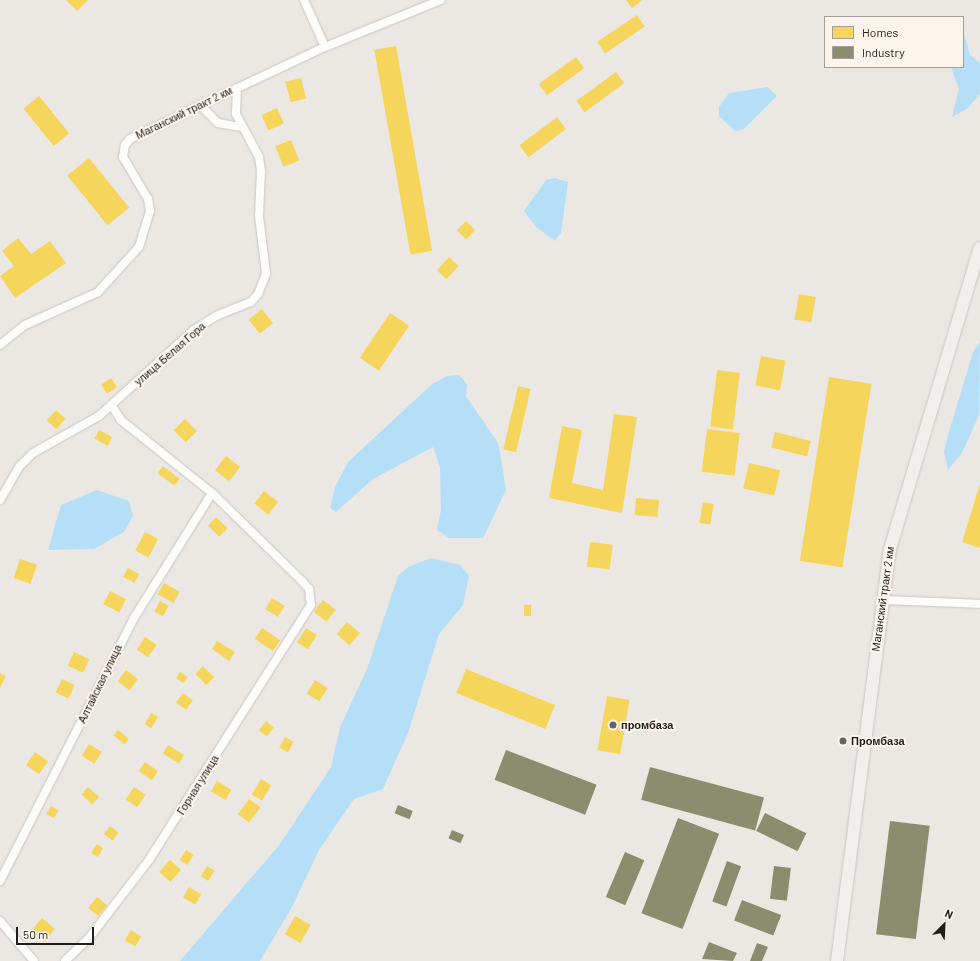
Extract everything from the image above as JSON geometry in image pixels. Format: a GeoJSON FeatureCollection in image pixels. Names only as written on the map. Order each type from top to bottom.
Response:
{"type":"FeatureCollection","features":[{"type":"Feature","properties":{"kind":"main road","name":"Маганский тракт 2 км"},"geometry":{"type":"LineString","coordinates":[[837,961],[882,600],[900,508],[980,248]]}},
{"type":"Feature","properties":{"kind":"street"},"geometry":{"type":"LineString","coordinates":[[304,0],[325,47]]}},
{"type":"Feature","properties":{"kind":"street","name":"Маганский тракт 2 км"},"geometry":{"type":"LineString","coordinates":[[0,345],[25,325],[98,292],[123,268],[146,234],[150,211],[142,187],[126,165],[125,145],[148,129],[325,47],[441,0]]}},
{"type":"Feature","properties":{"kind":"street","name":"улица Белая Гора"},"geometry":{"type":"LineString","coordinates":[[0,500],[20,466],[34,453],[112,406],[194,330],[251,302],[264,283],[265,264],[259,216],[261,171],[259,157],[240,127],[236,114],[237,88]]}},
{"type":"Feature","properties":{"kind":"street"},"geometry":{"type":"LineString","coordinates":[[200,105],[218,123],[240,127]]}},
{"type":"Feature","properties":{"kind":"street"},"geometry":{"type":"LineString","coordinates":[[112,406],[121,420],[212,493]]}},
{"type":"Feature","properties":{"kind":"street","name":"Горная улица"},"geometry":{"type":"LineString","coordinates":[[65,961],[89,938],[149,860],[306,614],[311,596],[302,581],[212,493]]}},
{"type":"Feature","properties":{"kind":"street","name":"Алтайская улица"},"geometry":{"type":"LineString","coordinates":[[0,881],[134,618],[212,493]]}},
{"type":"Feature","properties":{"kind":"street"},"geometry":{"type":"LineString","coordinates":[[882,600],[980,604]]}},
{"type":"Feature","properties":{"kind":"street"},"geometry":{"type":"LineString","coordinates":[[0,921],[34,961]]}},
{"type":"Feature","properties":{"kind":"water"},"geometry":{"type":"Polygon","coordinates":[[[964,34],[970,55],[980,63],[980,94],[967,109],[952,117],[959,89],[951,68],[964,68],[964,34]]]}},
{"type":"Feature","properties":{"kind":"water"},"geometry":{"type":"Polygon","coordinates":[[[768,87],[777,96],[744,129],[735,131],[719,116],[719,107],[729,93],[768,87]]]}},
{"type":"Feature","properties":{"kind":"water"},"geometry":{"type":"Polygon","coordinates":[[[555,178],[568,182],[561,233],[555,241],[536,227],[524,211],[546,180],[555,178]]]}},
{"type":"Feature","properties":{"kind":"water"},"geometry":{"type":"Polygon","coordinates":[[[980,342],[979,415],[962,453],[948,470],[944,452],[947,438],[973,352],[980,342]]]}},
{"type":"Feature","properties":{"kind":"water"},"geometry":{"type":"Polygon","coordinates":[[[459,375],[467,384],[466,396],[498,443],[506,490],[483,538],[449,538],[437,530],[441,510],[440,467],[433,447],[373,479],[336,512],[330,508],[335,487],[348,462],[431,385],[447,376],[459,375]]]}},
{"type":"Feature","properties":{"kind":"water"},"geometry":{"type":"Polygon","coordinates":[[[97,490],[129,501],[133,516],[124,532],[94,549],[48,550],[61,505],[97,490]]]}},
{"type":"Feature","properties":{"kind":"water"},"geometry":{"type":"Polygon","coordinates":[[[431,558],[460,565],[469,576],[463,605],[439,634],[408,733],[383,789],[354,799],[319,850],[292,907],[260,961],[180,961],[280,844],[331,767],[340,727],[367,669],[398,576],[408,567],[431,558]]]}},
{"type":"Feature","properties":{"kind":"building: Homes"},"geometry":{"type":"Polygon","coordinates":[[[66,0],[88,0],[77,11],[66,0]]]}},
{"type":"Feature","properties":{"kind":"building: Homes"},"geometry":{"type":"Polygon","coordinates":[[[626,0],[642,0],[632,8],[626,0]]]}},
{"type":"Feature","properties":{"kind":"building: Homes"},"geometry":{"type":"Polygon","coordinates":[[[637,15],[645,27],[605,53],[597,42],[637,15]]]}},
{"type":"Feature","properties":{"kind":"building: Homes"},"geometry":{"type":"Polygon","coordinates":[[[396,46],[432,251],[410,255],[374,50],[396,46]]]}},
{"type":"Feature","properties":{"kind":"building: Homes"},"geometry":{"type":"Polygon","coordinates":[[[576,57],[584,68],[547,95],[539,84],[576,57]]]}},
{"type":"Feature","properties":{"kind":"building: Homes"},"geometry":{"type":"Polygon","coordinates":[[[616,72],[624,83],[585,112],[576,101],[616,72]]]}},
{"type":"Feature","properties":{"kind":"building: Homes"},"geometry":{"type":"Polygon","coordinates":[[[301,78],[306,98],[291,102],[285,82],[301,78]]]}},
{"type":"Feature","properties":{"kind":"building: Homes"},"geometry":{"type":"Polygon","coordinates":[[[39,96],[69,133],[54,146],[23,109],[39,96]]]}},
{"type":"Feature","properties":{"kind":"building: Homes"},"geometry":{"type":"Polygon","coordinates":[[[277,108],[284,124],[268,130],[261,115],[277,108]]]}},
{"type":"Feature","properties":{"kind":"building: Homes"},"geometry":{"type":"Polygon","coordinates":[[[557,117],[566,129],[528,157],[519,145],[557,117]]]}},
{"type":"Feature","properties":{"kind":"building: Homes"},"geometry":{"type":"Polygon","coordinates":[[[291,140],[299,160],[283,167],[275,146],[291,140]]]}},
{"type":"Feature","properties":{"kind":"building: Homes"},"geometry":{"type":"Polygon","coordinates":[[[89,158],[129,208],[108,225],[67,176],[89,158]]]}},
{"type":"Feature","properties":{"kind":"building: Homes"},"geometry":{"type":"Polygon","coordinates":[[[466,221],[475,230],[466,239],[457,230],[466,221]]]}},
{"type":"Feature","properties":{"kind":"building: Homes"},"geometry":{"type":"Polygon","coordinates":[[[18,238],[31,254],[50,241],[66,263],[15,298],[0,276],[14,266],[2,251],[18,238]]]}},
{"type":"Feature","properties":{"kind":"building: Homes"},"geometry":{"type":"Polygon","coordinates":[[[449,257],[459,266],[447,279],[437,270],[449,257]]]}},
{"type":"Feature","properties":{"kind":"building: Homes"},"geometry":{"type":"Polygon","coordinates":[[[799,294],[816,297],[811,323],[794,320],[799,294]]]}},
{"type":"Feature","properties":{"kind":"building: Homes"},"geometry":{"type":"Polygon","coordinates":[[[262,309],[273,323],[260,334],[249,319],[262,309]]]}},
{"type":"Feature","properties":{"kind":"building: Homes"},"geometry":{"type":"Polygon","coordinates":[[[390,313],[409,326],[379,371],[360,358],[390,313]]]}},
{"type":"Feature","properties":{"kind":"building: Homes"},"geometry":{"type":"Polygon","coordinates":[[[761,356],[786,361],[780,390],[755,385],[761,356]]]}},
{"type":"Feature","properties":{"kind":"building: Homes"},"geometry":{"type":"Polygon","coordinates":[[[717,370],[740,373],[733,429],[710,427],[717,370]]]}},
{"type":"Feature","properties":{"kind":"building: Homes"},"geometry":{"type":"Polygon","coordinates":[[[829,377],[871,384],[842,567],[800,561],[829,377]]]}},
{"type":"Feature","properties":{"kind":"building: Homes"},"geometry":{"type":"Polygon","coordinates":[[[111,378],[117,387],[107,394],[101,385],[111,378]]]}},
{"type":"Feature","properties":{"kind":"building: Homes"},"geometry":{"type":"Polygon","coordinates":[[[518,386],[531,389],[516,452],[503,449],[518,386]]]}},
{"type":"Feature","properties":{"kind":"building: Homes"},"geometry":{"type":"Polygon","coordinates":[[[56,410],[66,419],[56,429],[47,420],[56,410]]]}},
{"type":"Feature","properties":{"kind":"building: Homes"},"geometry":{"type":"Polygon","coordinates":[[[614,414],[637,417],[622,513],[549,498],[562,426],[582,430],[572,483],[603,490],[614,414]]]}},
{"type":"Feature","properties":{"kind":"building: Homes"},"geometry":{"type":"Polygon","coordinates":[[[185,419],[197,431],[186,442],[174,430],[185,419]]]}},
{"type":"Feature","properties":{"kind":"building: Homes"},"geometry":{"type":"Polygon","coordinates":[[[707,429],[740,433],[735,476],[702,472],[707,429]]]}},
{"type":"Feature","properties":{"kind":"building: Homes"},"geometry":{"type":"Polygon","coordinates":[[[99,430],[112,437],[108,446],[94,439],[99,430]]]}},
{"type":"Feature","properties":{"kind":"building: Homes"},"geometry":{"type":"Polygon","coordinates":[[[775,432],[811,441],[807,456],[771,448],[775,432]]]}},
{"type":"Feature","properties":{"kind":"building: Homes"},"geometry":{"type":"Polygon","coordinates":[[[226,456],[240,467],[229,481],[215,470],[226,456]]]}},
{"type":"Feature","properties":{"kind":"building: Homes"},"geometry":{"type":"Polygon","coordinates":[[[749,463],[780,470],[774,496],[743,488],[749,463]]]}},
{"type":"Feature","properties":{"kind":"building: Homes"},"geometry":{"type":"Polygon","coordinates":[[[163,466],[180,479],[174,486],[158,473],[163,466]]]}},
{"type":"Feature","properties":{"kind":"building: Homes"},"geometry":{"type":"Polygon","coordinates":[[[980,484],[980,548],[962,542],[980,484]]]}},
{"type":"Feature","properties":{"kind":"building: Homes"},"geometry":{"type":"Polygon","coordinates":[[[264,491],[278,502],[268,515],[254,504],[264,491]]]}},
{"type":"Feature","properties":{"kind":"building: Homes"},"geometry":{"type":"Polygon","coordinates":[[[636,498],[659,500],[657,517],[635,515],[636,498]]]}},
{"type":"Feature","properties":{"kind":"building: Homes"},"geometry":{"type":"Polygon","coordinates":[[[703,502],[714,504],[710,525],[699,523],[703,502]]]}},
{"type":"Feature","properties":{"kind":"building: Homes"},"geometry":{"type":"Polygon","coordinates":[[[216,517],[228,528],[220,537],[208,526],[216,517]]]}},
{"type":"Feature","properties":{"kind":"building: Homes"},"geometry":{"type":"Polygon","coordinates":[[[145,532],[158,539],[148,558],[135,551],[145,532]]]}},
{"type":"Feature","properties":{"kind":"building: Homes"},"geometry":{"type":"Polygon","coordinates":[[[590,542],[613,545],[610,570],[587,567],[590,542]]]}},
{"type":"Feature","properties":{"kind":"building: Homes"},"geometry":{"type":"Polygon","coordinates":[[[20,559],[37,565],[31,584],[13,578],[20,559]]]}},
{"type":"Feature","properties":{"kind":"building: Homes"},"geometry":{"type":"Polygon","coordinates":[[[128,568],[139,574],[135,583],[123,577],[128,568]]]}},
{"type":"Feature","properties":{"kind":"building: Homes"},"geometry":{"type":"Polygon","coordinates":[[[164,583],[180,592],[173,603],[158,594],[164,583]]]}},
{"type":"Feature","properties":{"kind":"building: Homes"},"geometry":{"type":"Polygon","coordinates":[[[110,591],[126,599],[119,613],[103,604],[110,591]]]}},
{"type":"Feature","properties":{"kind":"building: Homes"},"geometry":{"type":"Polygon","coordinates":[[[272,598],[285,606],[278,617],[265,609],[272,598]]]}},
{"type":"Feature","properties":{"kind":"building: Homes"},"geometry":{"type":"Polygon","coordinates":[[[323,600],[336,610],[326,622],[314,612],[323,600]]]}},
{"type":"Feature","properties":{"kind":"building: Homes"},"geometry":{"type":"Polygon","coordinates":[[[160,601],[169,606],[163,616],[154,611],[160,601]]]}},
{"type":"Feature","properties":{"kind":"building: Homes"},"geometry":{"type":"Polygon","coordinates":[[[524,605],[531,605],[531,616],[524,616],[524,605]]]}},
{"type":"Feature","properties":{"kind":"building: Homes"},"geometry":{"type":"Polygon","coordinates":[[[347,622],[360,633],[350,645],[337,634],[347,622]]]}},
{"type":"Feature","properties":{"kind":"building: Homes"},"geometry":{"type":"Polygon","coordinates":[[[262,628],[280,640],[273,651],[255,639],[262,628]]]}},
{"type":"Feature","properties":{"kind":"building: Homes"},"geometry":{"type":"Polygon","coordinates":[[[306,628],[317,635],[308,649],[297,642],[306,628]]]}},
{"type":"Feature","properties":{"kind":"building: Homes"},"geometry":{"type":"Polygon","coordinates":[[[145,637],[157,645],[148,657],[137,649],[145,637]]]}},
{"type":"Feature","properties":{"kind":"building: Homes"},"geometry":{"type":"Polygon","coordinates":[[[217,641],[235,652],[229,661],[212,649],[217,641]]]}},
{"type":"Feature","properties":{"kind":"building: Homes"},"geometry":{"type":"Polygon","coordinates":[[[74,652],[89,659],[83,673],[68,666],[74,652]]]}},
{"type":"Feature","properties":{"kind":"building: Homes"},"geometry":{"type":"Polygon","coordinates":[[[203,666],[214,677],[207,685],[195,674],[203,666]]]}},
{"type":"Feature","properties":{"kind":"building: Homes"},"geometry":{"type":"Polygon","coordinates":[[[466,669],[555,705],[545,729],[456,693],[466,669]]]}},
{"type":"Feature","properties":{"kind":"building: Homes"},"geometry":{"type":"Polygon","coordinates":[[[126,670],[138,679],[130,690],[118,681],[126,670]]]}},
{"type":"Feature","properties":{"kind":"building: Homes"},"geometry":{"type":"Polygon","coordinates":[[[180,672],[188,677],[183,683],[176,678],[180,672]]]}},
{"type":"Feature","properties":{"kind":"building: Homes"},"geometry":{"type":"Polygon","coordinates":[[[0,673],[6,676],[0,688],[0,673]]]}},
{"type":"Feature","properties":{"kind":"building: Homes"},"geometry":{"type":"Polygon","coordinates":[[[62,679],[75,685],[68,699],[56,693],[62,679]]]}},
{"type":"Feature","properties":{"kind":"building: Homes"},"geometry":{"type":"Polygon","coordinates":[[[315,680],[328,688],[319,702],[307,694],[315,680]]]}},
{"type":"Feature","properties":{"kind":"building: Homes"},"geometry":{"type":"Polygon","coordinates":[[[183,693],[193,700],[186,710],[176,703],[183,693]]]}},
{"type":"Feature","properties":{"kind":"building: Homes","name":"промбаза"},"geometry":{"type":"Polygon","coordinates":[[[607,696],[630,700],[620,754],[597,750],[607,696]]]}},
{"type":"Feature","properties":{"kind":"building: Homes"},"geometry":{"type":"Polygon","coordinates":[[[151,713],[158,717],[151,728],[144,724],[151,713]]]}},
{"type":"Feature","properties":{"kind":"building: Homes"},"geometry":{"type":"Polygon","coordinates":[[[266,721],[274,727],[267,737],[259,731],[266,721]]]}},
{"type":"Feature","properties":{"kind":"building: Homes"},"geometry":{"type":"Polygon","coordinates":[[[118,730],[129,739],[124,744],[114,735],[118,730]]]}},
{"type":"Feature","properties":{"kind":"building: Homes"},"geometry":{"type":"Polygon","coordinates":[[[285,737],[294,742],[288,752],[279,747],[285,737]]]}},
{"type":"Feature","properties":{"kind":"building: Homes"},"geometry":{"type":"Polygon","coordinates":[[[89,744],[102,752],[94,764],[82,756],[89,744]]]}},
{"type":"Feature","properties":{"kind":"building: Homes"},"geometry":{"type":"Polygon","coordinates":[[[168,745],[184,755],[179,764],[163,753],[168,745]]]}},
{"type":"Feature","properties":{"kind":"building: Homes"},"geometry":{"type":"Polygon","coordinates":[[[35,752],[48,761],[39,774],[26,765],[35,752]]]}},
{"type":"Feature","properties":{"kind":"building: Homes"},"geometry":{"type":"Polygon","coordinates":[[[145,762],[158,771],[152,780],[139,771],[145,762]]]}},
{"type":"Feature","properties":{"kind":"building: Homes"},"geometry":{"type":"Polygon","coordinates":[[[261,779],[271,785],[262,801],[252,794],[261,779]]]}},
{"type":"Feature","properties":{"kind":"building: Homes"},"geometry":{"type":"Polygon","coordinates":[[[217,781],[232,790],[225,800],[211,791],[217,781]]]}},
{"type":"Feature","properties":{"kind":"building: Homes"},"geometry":{"type":"Polygon","coordinates":[[[88,787],[99,797],[92,804],[81,794],[88,787]]]}},
{"type":"Feature","properties":{"kind":"building: Homes"},"geometry":{"type":"Polygon","coordinates":[[[134,787],[146,795],[137,807],[126,799],[134,787]]]}},
{"type":"Feature","properties":{"kind":"building: Homes"},"geometry":{"type":"Polygon","coordinates":[[[249,799],[260,807],[249,823],[238,814],[249,799]]]}},
{"type":"Feature","properties":{"kind":"building: Homes"},"geometry":{"type":"Polygon","coordinates":[[[51,806],[59,811],[54,818],[46,814],[51,806]]]}},
{"type":"Feature","properties":{"kind":"building: Homes"},"geometry":{"type":"Polygon","coordinates":[[[110,826],[119,833],[113,841],[104,834],[110,826]]]}},
{"type":"Feature","properties":{"kind":"building: Homes"},"geometry":{"type":"Polygon","coordinates":[[[97,844],[103,848],[98,857],[91,853],[97,844]]]}},
{"type":"Feature","properties":{"kind":"building: Homes"},"geometry":{"type":"Polygon","coordinates":[[[186,850],[194,855],[187,865],[180,860],[186,850]]]}},
{"type":"Feature","properties":{"kind":"building: Homes"},"geometry":{"type":"Polygon","coordinates":[[[170,860],[181,870],[170,882],[159,872],[170,860]]]}},
{"type":"Feature","properties":{"kind":"building: Homes"},"geometry":{"type":"Polygon","coordinates":[[[207,866],[215,871],[208,881],[201,876],[207,866]]]}},
{"type":"Feature","properties":{"kind":"building: Homes"},"geometry":{"type":"Polygon","coordinates":[[[189,887],[201,894],[195,904],[183,897],[189,887]]]}},
{"type":"Feature","properties":{"kind":"building: Homes"},"geometry":{"type":"Polygon","coordinates":[[[97,897],[107,905],[98,916],[88,908],[97,897]]]}},
{"type":"Feature","properties":{"kind":"building: Homes"},"geometry":{"type":"Polygon","coordinates":[[[295,916],[311,925],[301,943],[285,934],[295,916]]]}},
{"type":"Feature","properties":{"kind":"building: Homes"},"geometry":{"type":"Polygon","coordinates":[[[42,918],[55,929],[44,942],[31,931],[42,918]]]}},
{"type":"Feature","properties":{"kind":"building: Homes"},"geometry":{"type":"Polygon","coordinates":[[[131,930],[141,936],[135,946],[125,940],[131,930]]]}},
{"type":"Feature","properties":{"kind":"building: Industry"},"geometry":{"type":"Polygon","coordinates":[[[506,750],[597,785],[585,815],[495,780],[506,750]]]}},
{"type":"Feature","properties":{"kind":"building: Industry"},"geometry":{"type":"Polygon","coordinates":[[[650,767],[764,798],[755,830],[641,800],[650,767]]]}},
{"type":"Feature","properties":{"kind":"building: Industry"},"geometry":{"type":"Polygon","coordinates":[[[398,805],[413,811],[409,819],[395,813],[398,805]]]}},
{"type":"Feature","properties":{"kind":"building: Industry"},"geometry":{"type":"Polygon","coordinates":[[[765,813],[806,833],[798,851],[756,831],[765,813]]]}},
{"type":"Feature","properties":{"kind":"building: Industry"},"geometry":{"type":"Polygon","coordinates":[[[678,818],[719,834],[683,929],[641,913],[678,818]]]}},
{"type":"Feature","properties":{"kind":"building: Industry"},"geometry":{"type":"Polygon","coordinates":[[[890,821],[930,826],[916,939],[876,934],[890,821]]]}},
{"type":"Feature","properties":{"kind":"building: Industry"},"geometry":{"type":"Polygon","coordinates":[[[452,830],[464,835],[460,843],[448,838],[452,830]]]}},
{"type":"Feature","properties":{"kind":"building: Industry"},"geometry":{"type":"Polygon","coordinates":[[[625,852],[644,860],[625,905],[606,897],[625,852]]]}},
{"type":"Feature","properties":{"kind":"building: Industry"},"geometry":{"type":"Polygon","coordinates":[[[727,861],[741,866],[726,907],[712,901],[727,861]]]}},
{"type":"Feature","properties":{"kind":"building: Industry"},"geometry":{"type":"Polygon","coordinates":[[[774,866],[791,868],[787,901],[770,899],[774,866]]]}},
{"type":"Feature","properties":{"kind":"building: Industry"},"geometry":{"type":"Polygon","coordinates":[[[742,900],[781,915],[773,936],[734,921],[742,900]]]}},
{"type":"Feature","properties":{"kind":"building: Industry"},"geometry":{"type":"Polygon","coordinates":[[[709,942],[737,953],[733,961],[702,959],[709,942]]]}},
{"type":"Feature","properties":{"kind":"building: Industry"},"geometry":{"type":"Polygon","coordinates":[[[757,943],[768,947],[762,961],[750,961],[757,943]]]}},
{"type":"Feature","properties":{"kind":"place","name":"промбаза"},"geometry":{"type":"Point","coordinates":[613,725]}},
{"type":"Feature","properties":{"kind":"place","name":"Промбаза"},"geometry":{"type":"Point","coordinates":[843,741]}}]}
